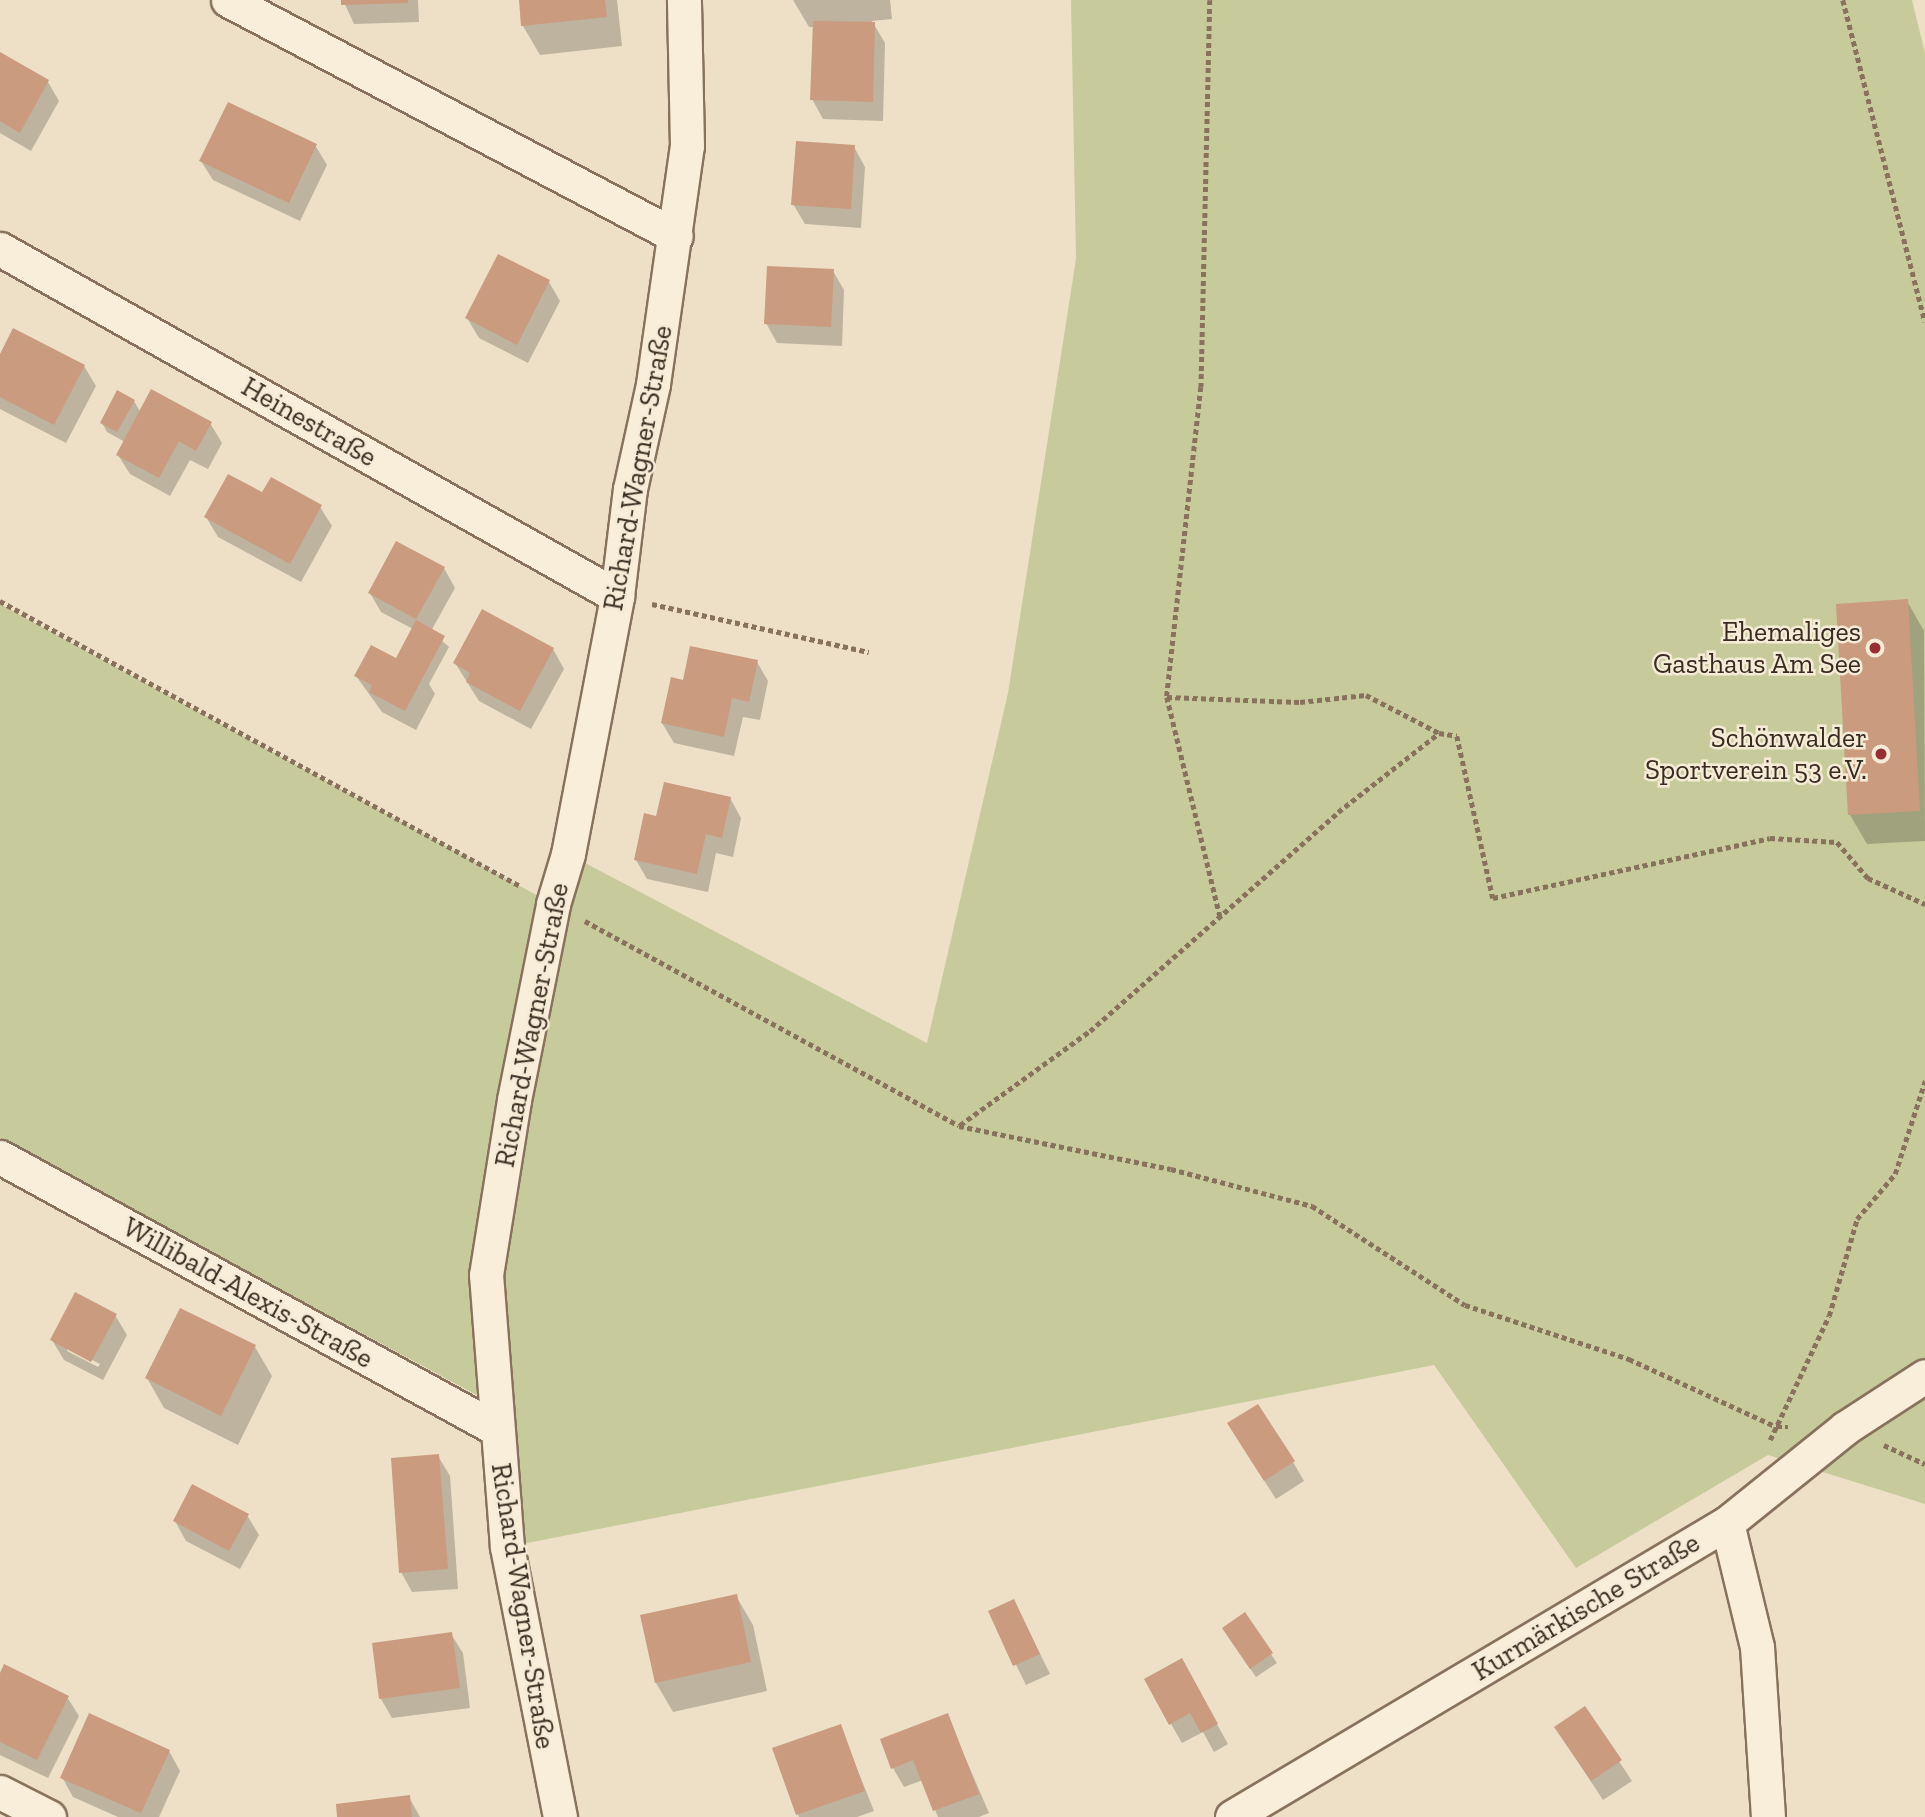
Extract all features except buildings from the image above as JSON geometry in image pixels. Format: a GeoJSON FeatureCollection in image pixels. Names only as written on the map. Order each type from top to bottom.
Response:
{"type":"FeatureCollection","features":[{"type":"Feature","properties":{"kind":"street"},"geometry":{"type":"LineString","coordinates":[[228,0],[676,236]]}},
{"type":"Feature","properties":{"kind":"street","name":"Richard-Wagner-Straße"},"geometry":{"type":"LineString","coordinates":[[560,1817],[508,1547],[495,1428],[486,1275],[514,1100],[553,904],[568,854],[617,596],[630,489],[653,384],[676,236],[687,146],[684,0]]}},
{"type":"Feature","properties":{"kind":"street","name":"Heinestraße"},"geometry":{"type":"LineString","coordinates":[[0,249],[617,596]]}},
{"type":"Feature","properties":{"kind":"street","name":"Willibald-Alexis-Straße"},"geometry":{"type":"LineString","coordinates":[[0,1157],[495,1428]]}},
{"type":"Feature","properties":{"kind":"street","name":"Kurmärkische Straße"},"geometry":{"type":"LineString","coordinates":[[1232,1817],[1727,1523],[1845,1428],[1925,1376]]}},
{"type":"Feature","properties":{"kind":"street"},"geometry":{"type":"LineString","coordinates":[[1727,1523],[1757,1647],[1769,1817]]}},
{"type":"Feature","properties":{"kind":"street"},"geometry":{"type":"LineString","coordinates":[[0,1792],[49,1817]]}},
{"type":"Feature","properties":{"kind":"path"},"geometry":{"type":"LineString","coordinates":[[1210,0],[1201,387],[1167,697],[1221,920]]}},
{"type":"Feature","properties":{"kind":"path"},"geometry":{"type":"LineString","coordinates":[[1843,0],[1925,322]]}},
{"type":"Feature","properties":{"kind":"path"},"geometry":{"type":"LineString","coordinates":[[617,596],[869,652]]}},
{"type":"Feature","properties":{"kind":"path"},"geometry":{"type":"LineString","coordinates":[[0,601],[959,1126],[1171,1169],[1312,1206],[1465,1305],[1629,1359],[1777,1427],[1829,1316],[1857,1219],[1895,1174],[1925,1081]]}},
{"type":"Feature","properties":{"kind":"path"},"geometry":{"type":"LineString","coordinates":[[1167,697],[1300,702],[1366,695],[1439,733],[1457,736],[1493,898],[1770,838],[1837,842],[1868,878],[1925,904]]}},
{"type":"Feature","properties":{"kind":"path"},"geometry":{"type":"LineString","coordinates":[[959,1126],[1090,1031],[1221,920],[1338,812],[1439,733]]}},
{"type":"Feature","properties":{"kind":"green space"},"geometry":{"type":"Polygon","coordinates":[[[1071,0],[1912,0],[1925,53],[1925,1504],[1768,1455],[1576,1568],[1434,1365],[507,1547],[497,1406],[0,1138],[0,604],[553,904],[568,854],[927,1043],[1008,693],[1076,259],[1071,0]]]}},
{"type":"Feature","properties":{"kind":"place","name":"Ehemaliges Gasthaus Am See"},"geometry":{"type":"Point","coordinates":[1875,648]}},
{"type":"Feature","properties":{"kind":"place","name":"Schönwalder Sportverein 53 e.V."},"geometry":{"type":"Point","coordinates":[1881,754]}}]}
